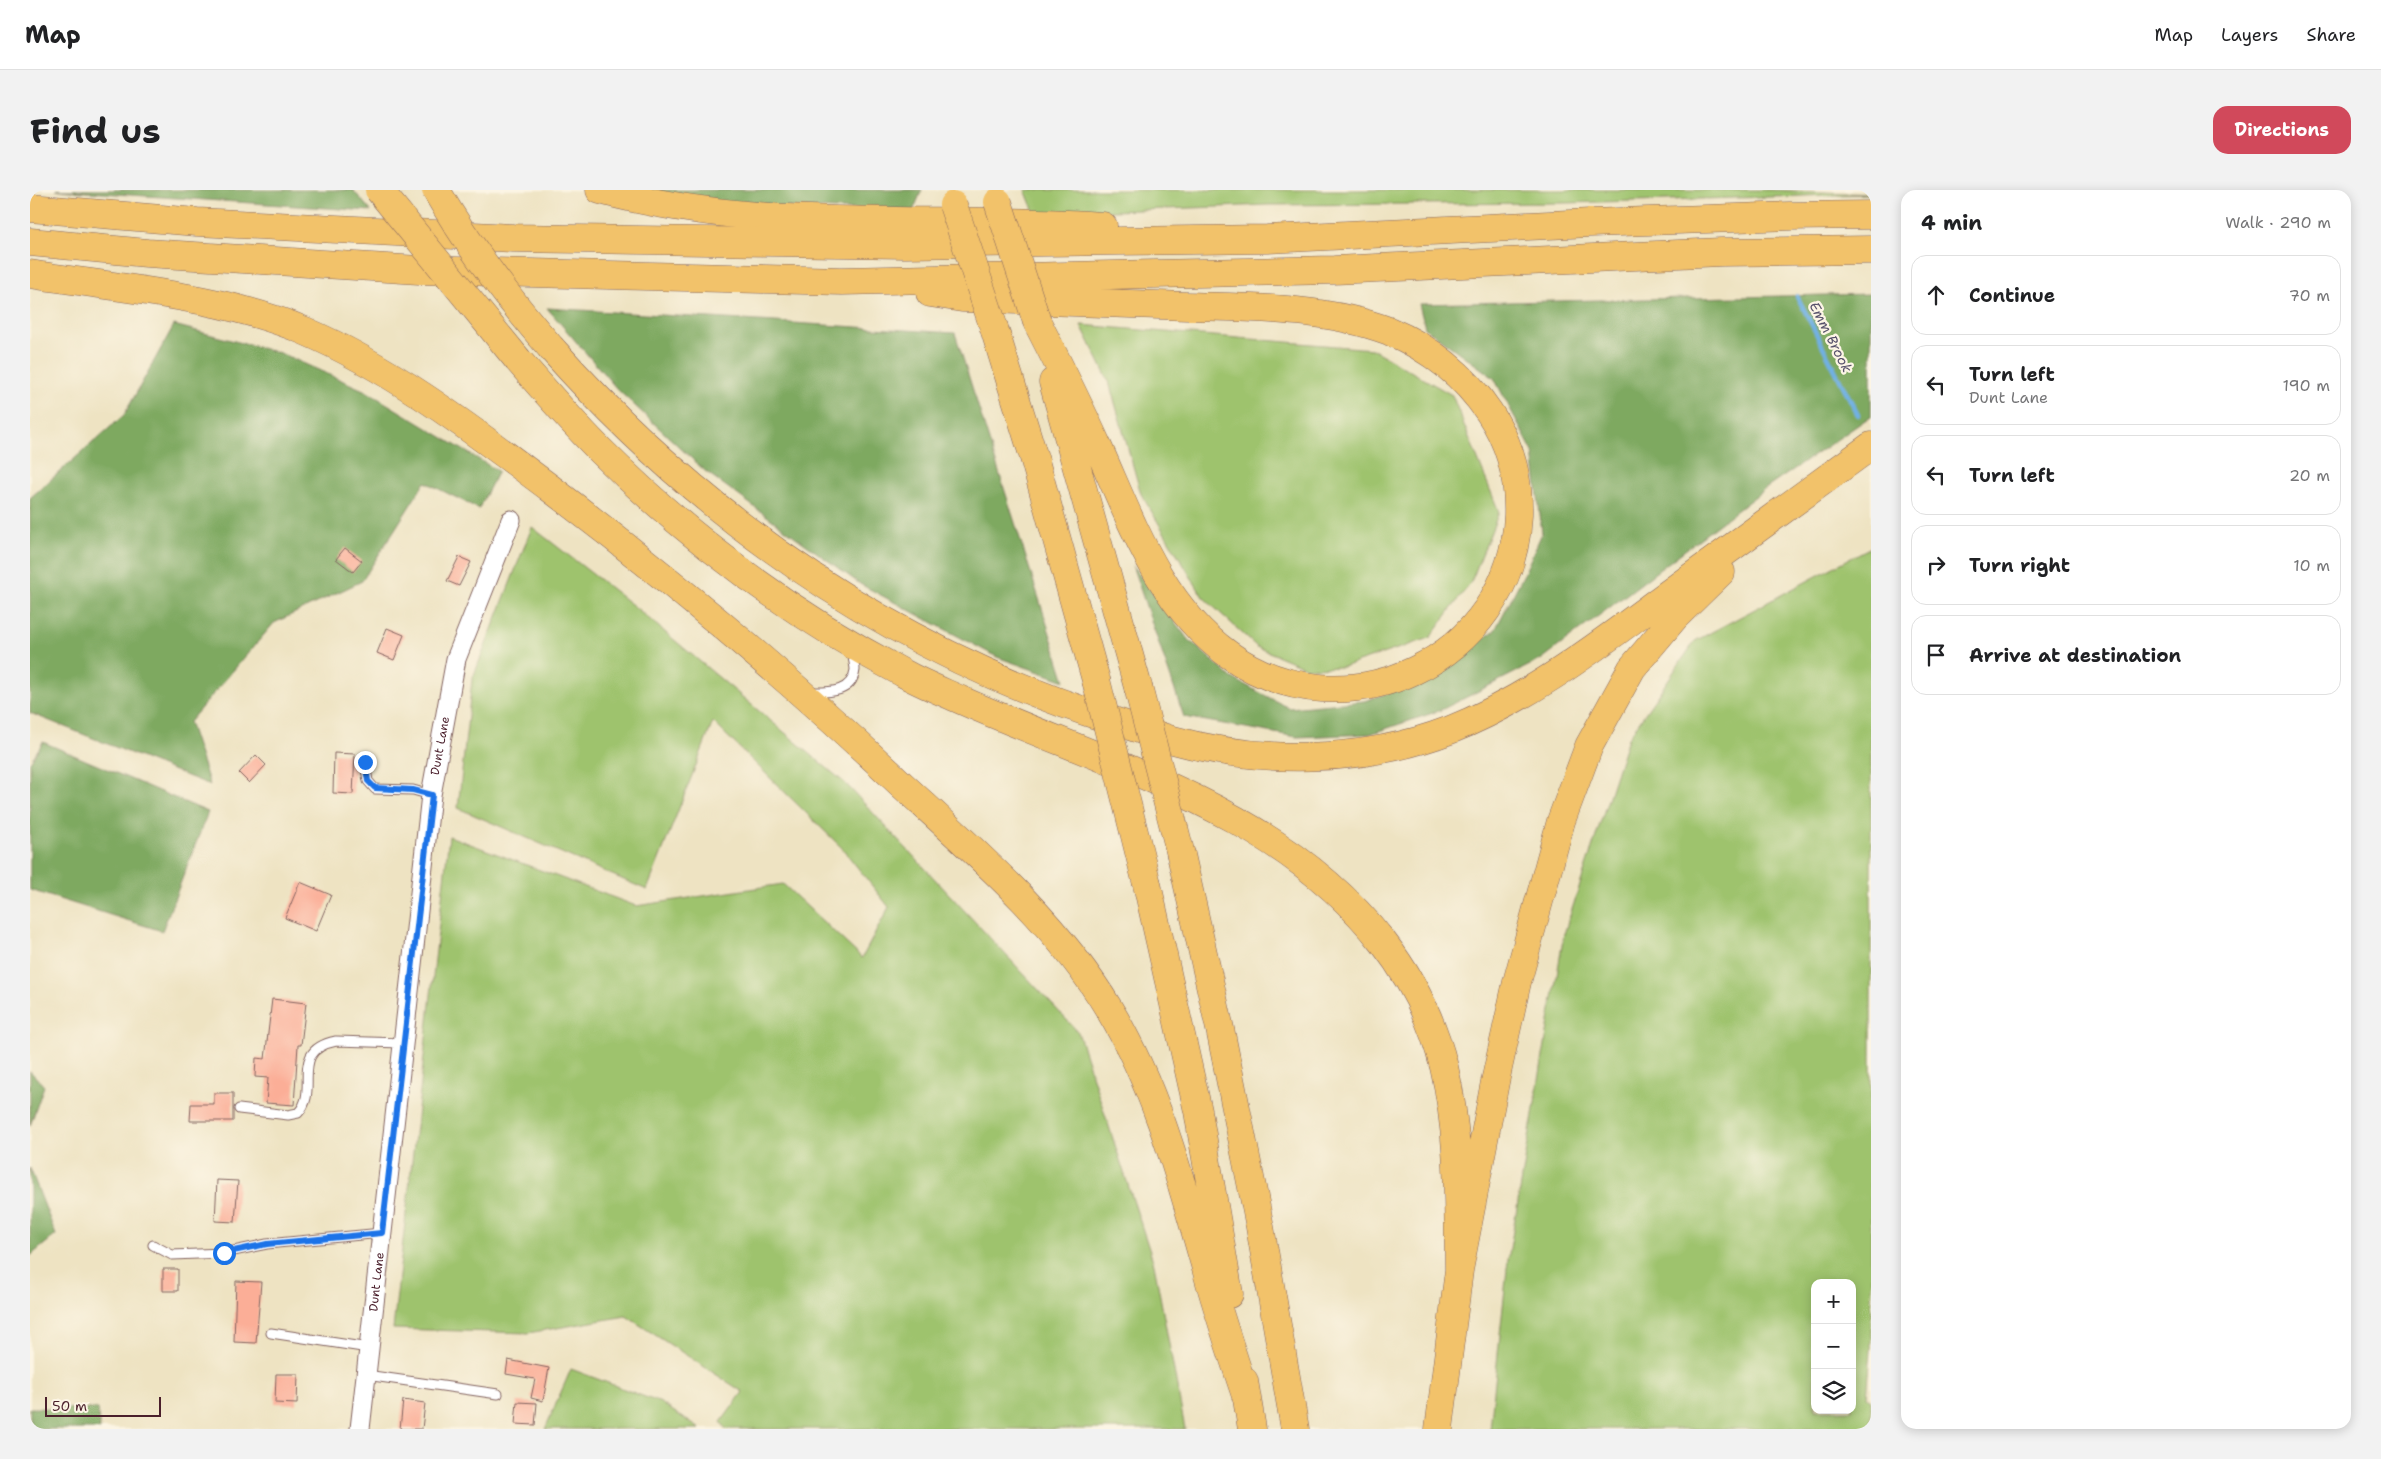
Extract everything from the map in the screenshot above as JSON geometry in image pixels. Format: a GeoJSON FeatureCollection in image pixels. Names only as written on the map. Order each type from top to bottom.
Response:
{"type":"FeatureCollection","features":[{"type":"Feature","properties":{"kind":"highway"},"geometry":{"type":"LineString","coordinates":[[378,190],[518,360],[596,446],[672,516],[759,585],[851,645],[915,680],[1150,777],[1212,807],[1275,843],[1331,884],[1354,907],[1391,952],[1407,977],[1419,1000],[1444,1064],[1452,1104],[1457,1149],[1459,1270]]}},
{"type":"Feature","properties":{"kind":"highway"},"geometry":{"type":"LineString","coordinates":[[436,190],[482,261],[522,314],[620,423],[700,493],[772,549],[808,574],[894,627],[977,670],[1072,707],[1171,739],[1238,752],[1273,756],[1310,756],[1380,750],[1417,742],[1481,717],[1544,682],[1608,639],[1871,446]]}},
{"type":"Feature","properties":{"kind":"highway"},"geometry":{"type":"LineString","coordinates":[[600,190],[632,199],[678,207],[766,216],[854,222],[1066,224],[1267,238]]}},
{"type":"Feature","properties":{"kind":"highway"},"geometry":{"type":"LineString","coordinates":[[949,195],[994,328],[1035,461],[1096,680],[1147,884],[1198,1111],[1252,1429]]}},
{"type":"Feature","properties":{"kind":"highway"},"geometry":{"type":"LineString","coordinates":[[996,196],[1038,322],[1138,687],[1181,855],[1220,1029],[1260,1227],[1295,1429]]}},
{"type":"Feature","properties":{"kind":"highway"},"geometry":{"type":"LineString","coordinates":[[30,208],[198,222],[514,238],[905,244],[1267,238],[1590,223],[1790,216],[1871,216]]}},
{"type":"Feature","properties":{"kind":"highway"},"geometry":{"type":"LineString","coordinates":[[30,242],[147,253],[419,270],[842,281],[1334,270],[1721,252],[1871,250]]}},
{"type":"Feature","properties":{"kind":"highway"},"geometry":{"type":"LineString","coordinates":[[30,274],[218,304],[253,313],[300,329],[372,364],[456,418],[563,498],[701,608],[801,691],[959,837],[1020,897],[1054,935],[1108,1008],[1132,1052],[1166,1134],[1246,1399]]}},
{"type":"Feature","properties":{"kind":"highway"},"geometry":{"type":"LineString","coordinates":[[842,281],[962,298],[1265,308],[1326,315],[1361,322],[1391,332],[1431,353],[1464,381],[1480,398],[1504,437],[1517,481],[1518,524],[1511,559],[1495,595],[1474,625],[1447,650],[1419,669],[1380,684],[1346,690],[1306,686],[1263,675],[1244,664],[1210,639],[1190,619],[1158,573],[1038,322]]}},
{"type":"Feature","properties":{"kind":"highway"},"geometry":{"type":"LineString","coordinates":[[1439,1429],[1459,1270],[1495,1082],[1518,982],[1561,821],[1589,746],[1619,688],[1650,645],[1770,520]]}},
{"type":"Feature","properties":{"kind":"street","name":"Dunt Lane"},"geometry":{"type":"LineString","coordinates":[[360,1429],[402,1043],[432,795],[456,659],[511,520]]}},
{"type":"Feature","properties":{"kind":"lane"},"geometry":{"type":"LineString","coordinates":[[801,691],[836,692],[849,682],[855,670],[851,645]]}},
{"type":"Feature","properties":{"kind":"lane"},"geometry":{"type":"LineString","coordinates":[[365,762],[368,781],[375,788],[413,790],[432,795]]}},
{"type":"Feature","properties":{"kind":"lane"},"geometry":{"type":"LineString","coordinates":[[239,1109],[288,1115],[298,1113],[305,1102],[309,1058],[319,1047],[327,1043],[402,1043]]}},
{"type":"Feature","properties":{"kind":"lane"},"geometry":{"type":"LineString","coordinates":[[153,1245],[172,1255],[224,1253],[267,1244],[382,1233]]}},
{"type":"Feature","properties":{"kind":"lane"},"geometry":{"type":"LineString","coordinates":[[271,1333],[369,1348]]}},
{"type":"Feature","properties":{"kind":"lane"},"geometry":{"type":"LineString","coordinates":[[366,1376],[498,1394]]}},
{"type":"Feature","properties":{"kind":"green space"},"geometry":{"type":"Polygon","coordinates":[[[56,190],[353,190],[371,211],[56,190]]]}},
{"type":"Feature","properties":{"kind":"green space"},"geometry":{"type":"Polygon","coordinates":[[[615,190],[922,190],[913,211],[768,207],[615,190]]]}},
{"type":"Feature","properties":{"kind":"green space"},"geometry":{"type":"Polygon","coordinates":[[[1025,190],[1768,190],[1871,194],[1566,203],[1269,205],[1035,214],[1025,190]]]}},
{"type":"Feature","properties":{"kind":"green space"},"geometry":{"type":"Polygon","coordinates":[[[1871,294],[1871,416],[1761,492],[1542,659],[1439,711],[1370,734],[1297,737],[1184,717],[1132,565],[1187,638],[1232,678],[1289,708],[1364,701],[1430,679],[1495,630],[1524,574],[1542,533],[1533,452],[1494,378],[1425,328],[1419,304],[1871,294]]]}},
{"type":"Feature","properties":{"kind":"green space"},"geometry":{"type":"Polygon","coordinates":[[[547,308],[955,333],[1065,681],[997,657],[860,584],[705,471],[617,389],[547,308]]]}},
{"type":"Feature","properties":{"kind":"green space"},"geometry":{"type":"Polygon","coordinates":[[[174,325],[280,353],[366,391],[498,471],[479,509],[425,482],[362,581],[274,623],[189,722],[210,785],[30,713],[30,498],[124,415],[174,325]]]}},
{"type":"Feature","properties":{"kind":"green space"},"geometry":{"type":"Polygon","coordinates":[[[1081,325],[1372,349],[1452,395],[1499,512],[1471,582],[1430,638],[1343,667],[1307,668],[1257,647],[1203,597],[1141,494],[1109,382],[1081,325]]]}},
{"type":"Feature","properties":{"kind":"green space"},"geometry":{"type":"Polygon","coordinates":[[[532,527],[635,607],[846,784],[1078,1032],[1154,1264],[1185,1429],[726,1429],[721,1422],[743,1392],[626,1316],[528,1333],[393,1329],[449,836],[636,906],[783,884],[862,958],[889,907],[842,848],[713,722],[647,890],[458,808],[472,680],[532,527]]]}},
{"type":"Feature","properties":{"kind":"green space"},"geometry":{"type":"Polygon","coordinates":[[[1871,547],[1871,1350],[1867,1397],[1871,1400],[1871,1429],[1490,1429],[1508,1260],[1564,934],[1628,738],[1695,641],[1871,547]]]}},
{"type":"Feature","properties":{"kind":"green space"},"geometry":{"type":"Polygon","coordinates":[[[43,742],[208,812],[162,931],[30,890],[30,762],[43,742]]]}},
{"type":"Feature","properties":{"kind":"green space"},"geometry":{"type":"Polygon","coordinates":[[[30,1071],[44,1086],[30,1126],[30,1071]]]}},
{"type":"Feature","properties":{"kind":"green space"},"geometry":{"type":"Polygon","coordinates":[[[30,1168],[56,1235],[30,1256],[30,1168]]]}},
{"type":"Feature","properties":{"kind":"green space"},"geometry":{"type":"Polygon","coordinates":[[[571,1369],[661,1403],[700,1429],[545,1429],[571,1369]]]}},
{"type":"Feature","properties":{"kind":"green space"},"geometry":{"type":"Polygon","coordinates":[[[30,1408],[97,1409],[100,1429],[30,1429],[30,1408]]]}},
{"type":"Feature","properties":{"kind":"building"},"geometry":{"type":"Polygon","coordinates":[[[345,548],[362,561],[353,572],[336,559],[345,548]]]}},
{"type":"Feature","properties":{"kind":"building"},"geometry":{"type":"Polygon","coordinates":[[[459,557],[471,562],[459,586],[447,581],[459,557]]]}},
{"type":"Feature","properties":{"kind":"building"},"geometry":{"type":"Polygon","coordinates":[[[387,628],[404,635],[394,660],[377,653],[387,628]]]}},
{"type":"Feature","properties":{"kind":"building"},"geometry":{"type":"Polygon","coordinates":[[[334,753],[355,754],[353,794],[333,793],[334,753]]]}},
{"type":"Feature","properties":{"kind":"building"},"geometry":{"type":"Polygon","coordinates":[[[256,755],[266,765],[249,783],[239,773],[256,755]]]}},
{"type":"Feature","properties":{"kind":"building"},"geometry":{"type":"Polygon","coordinates":[[[300,882],[331,895],[316,931],[285,918],[300,882]]]}},
{"type":"Feature","properties":{"kind":"building"},"geometry":{"type":"Polygon","coordinates":[[[272,999],[306,1003],[301,1045],[298,1045],[294,1105],[266,1103],[268,1078],[255,1077],[256,1058],[265,1059],[272,999]]]}},
{"type":"Feature","properties":{"kind":"building"},"geometry":{"type":"Polygon","coordinates":[[[214,1093],[233,1093],[233,1121],[190,1121],[191,1104],[214,1104],[214,1093]]]}},
{"type":"Feature","properties":{"kind":"building"},"geometry":{"type":"Polygon","coordinates":[[[217,1180],[238,1181],[235,1222],[215,1221],[217,1180]]]}},
{"type":"Feature","properties":{"kind":"building"},"geometry":{"type":"Polygon","coordinates":[[[163,1269],[178,1269],[178,1291],[163,1291],[163,1269]]]}},
{"type":"Feature","properties":{"kind":"building"},"geometry":{"type":"Polygon","coordinates":[[[236,1281],[261,1282],[256,1343],[234,1342],[236,1281]]]}},
{"type":"Feature","properties":{"kind":"building"},"geometry":{"type":"Polygon","coordinates":[[[508,1360],[549,1368],[543,1401],[531,1398],[535,1379],[506,1374],[508,1360]]]}},
{"type":"Feature","properties":{"kind":"building"},"geometry":{"type":"Polygon","coordinates":[[[276,1374],[298,1374],[297,1404],[275,1403],[276,1374]]]}},
{"type":"Feature","properties":{"kind":"building"},"geometry":{"type":"Polygon","coordinates":[[[403,1400],[425,1403],[422,1429],[400,1429],[403,1400]]]}},
{"type":"Feature","properties":{"kind":"building"},"geometry":{"type":"Polygon","coordinates":[[[517,1402],[537,1403],[535,1425],[515,1424],[517,1402]]]}},
{"type":"Feature","properties":{"kind":"waterway","name":"Emm Brook"},"geometry":{"type":"LineString","coordinates":[[1797,296],[1858,415]]}},
{"type":"Feature","properties":{"kind":"route"},"geometry":{"type":"LineString","coordinates":[[224,1253],[267,1244],[382,1233],[402,1043],[432,795],[413,790],[375,788],[368,781],[365,762]]}}]}
